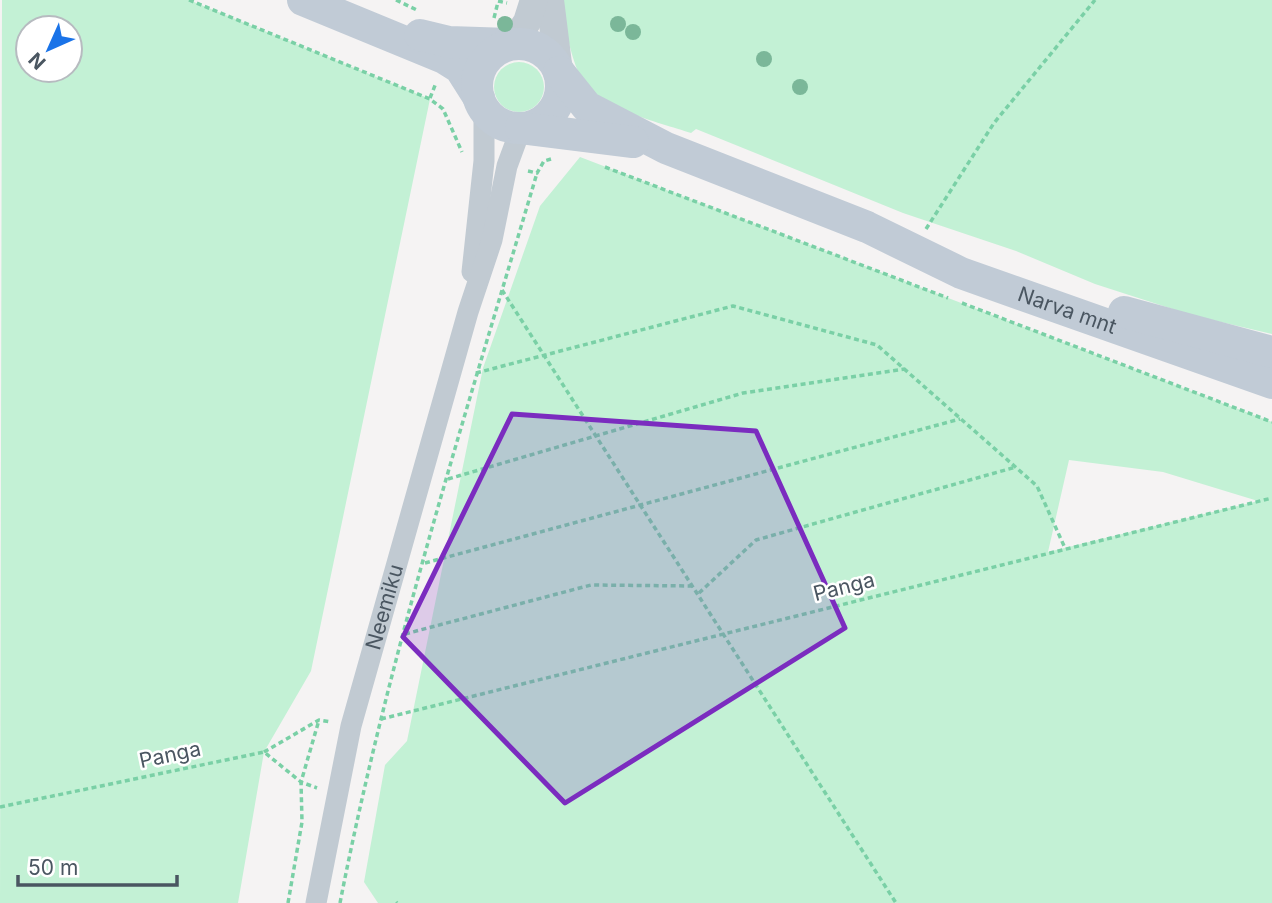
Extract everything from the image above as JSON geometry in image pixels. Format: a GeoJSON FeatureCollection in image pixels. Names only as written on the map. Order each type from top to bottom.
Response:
{"type":"FeatureCollection","features":[{"type":"Feature","properties":{"kind":"main road"},"geometry":{"type":"LineString","coordinates":[[303,0],[444,58],[460,68],[481,103],[507,126],[521,128],[547,118],[561,95],[559,72],[549,56],[539,48],[512,44],[449,42],[350,19]]}},
{"type":"Feature","properties":{"kind":"main road"},"geometry":{"type":"LineString","coordinates":[[481,103],[480,70],[487,58],[512,44]]}},
{"type":"Feature","properties":{"kind":"main road","name":"Narva mnt"},"geometry":{"type":"LineString","coordinates":[[559,72],[587,107],[666,148],[867,227],[961,273],[1272,383]]}},
{"type":"Feature","properties":{"kind":"main road","name":"Narva mnt"},"geometry":{"type":"LineString","coordinates":[[521,128],[666,148]]}},
{"type":"Feature","properties":{"kind":"main road","name":"Narva mnt"},"geometry":{"type":"LineString","coordinates":[[867,227],[1113,309],[1272,352]]}},
{"type":"Feature","properties":{"kind":"street"},"geometry":{"type":"LineString","coordinates":[[512,44],[527,22],[534,0]]}},
{"type":"Feature","properties":{"kind":"street"},"geometry":{"type":"LineString","coordinates":[[550,0],[559,72]]}},
{"type":"Feature","properties":{"kind":"street","name":"Neemiku"},"geometry":{"type":"LineString","coordinates":[[468,312],[484,161],[481,103]]}},
{"type":"Feature","properties":{"kind":"street","name":"Neemiku"},"geometry":{"type":"LineString","coordinates":[[316,903],[351,726],[468,312],[492,240],[507,166],[521,128]]}},
{"type":"Feature","properties":{"kind":"path"},"geometry":{"type":"LineString","coordinates":[[189,0],[430,99],[443,109],[460,149],[470,160],[484,161]]}},
{"type":"Feature","properties":{"kind":"path"},"geometry":{"type":"LineString","coordinates":[[918,242],[994,122],[1095,0]]}},
{"type":"Feature","properties":{"kind":"path"},"geometry":{"type":"LineString","coordinates":[[340,903],[381,719],[476,373],[537,173],[544,161],[553,158]]}},
{"type":"Feature","properties":{"kind":"path"},"geometry":{"type":"LineString","coordinates":[[593,162],[1272,422]]}},
{"type":"Feature","properties":{"kind":"path"},"geometry":{"type":"LineString","coordinates":[[507,166],[537,173]]}},
{"type":"Feature","properties":{"kind":"path"},"geometry":{"type":"LineString","coordinates":[[502,290],[896,903]]}},
{"type":"Feature","properties":{"kind":"path"},"geometry":{"type":"LineString","coordinates":[[476,373],[733,306],[877,345],[1037,486],[1065,548]]}},
{"type":"Feature","properties":{"kind":"path"},"geometry":{"type":"LineString","coordinates":[[447,480],[743,393],[905,369]]}},
{"type":"Feature","properties":{"kind":"path"},"geometry":{"type":"LineString","coordinates":[[425,562],[961,418]]}},
{"type":"Feature","properties":{"kind":"path"},"geometry":{"type":"LineString","coordinates":[[699,594],[756,540],[1016,467]]}},
{"type":"Feature","properties":{"kind":"path","name":"Panga"},"geometry":{"type":"LineString","coordinates":[[381,719],[1272,498]]}},
{"type":"Feature","properties":{"kind":"path"},"geometry":{"type":"LineString","coordinates":[[405,634],[591,585],[694,586]]}},
{"type":"Feature","properties":{"kind":"path","name":"Panga"},"geometry":{"type":"LineString","coordinates":[[0,807],[264,752],[319,720],[301,782]]}},
{"type":"Feature","properties":{"kind":"path"},"geometry":{"type":"LineString","coordinates":[[264,752],[301,782],[336,794]]}},
{"type":"Feature","properties":{"kind":"path"},"geometry":{"type":"LineString","coordinates":[[288,903],[302,822],[301,782]]}},
{"type":"Feature","properties":{"kind":"highlighted area"},"geometry":{"type":"Polygon","coordinates":[[[512,414],[756,431],[845,628],[565,803],[403,637],[512,414]]]}},
{"type":"Feature","properties":{"kind":"green space"},"geometry":{"type":"Polygon","coordinates":[[[2,0],[189,0],[430,99],[311,671],[264,752],[238,903],[0,903],[2,0]]]}},
{"type":"Feature","properties":{"kind":"green space"},"geometry":{"type":"Polygon","coordinates":[[[560,0],[1272,0],[1272,334],[1191,315],[1095,284],[1016,251],[903,213],[696,129],[691,133],[612,105],[587,86],[579,74],[560,0]]]}},
{"type":"Feature","properties":{"kind":"green space"},"geometry":{"type":"Polygon","coordinates":[[[519,62],[537,69],[544,87],[537,105],[519,112],[501,105],[494,87],[501,69],[519,62]]]}},
{"type":"Feature","properties":{"kind":"green space"},"geometry":{"type":"Polygon","coordinates":[[[580,157],[1272,422],[1272,903],[378,903],[364,882],[385,765],[407,741],[483,368],[540,206],[580,157]],[[1069,460],[1048,552],[1258,501],[1163,472],[1069,460]]]}}]}
